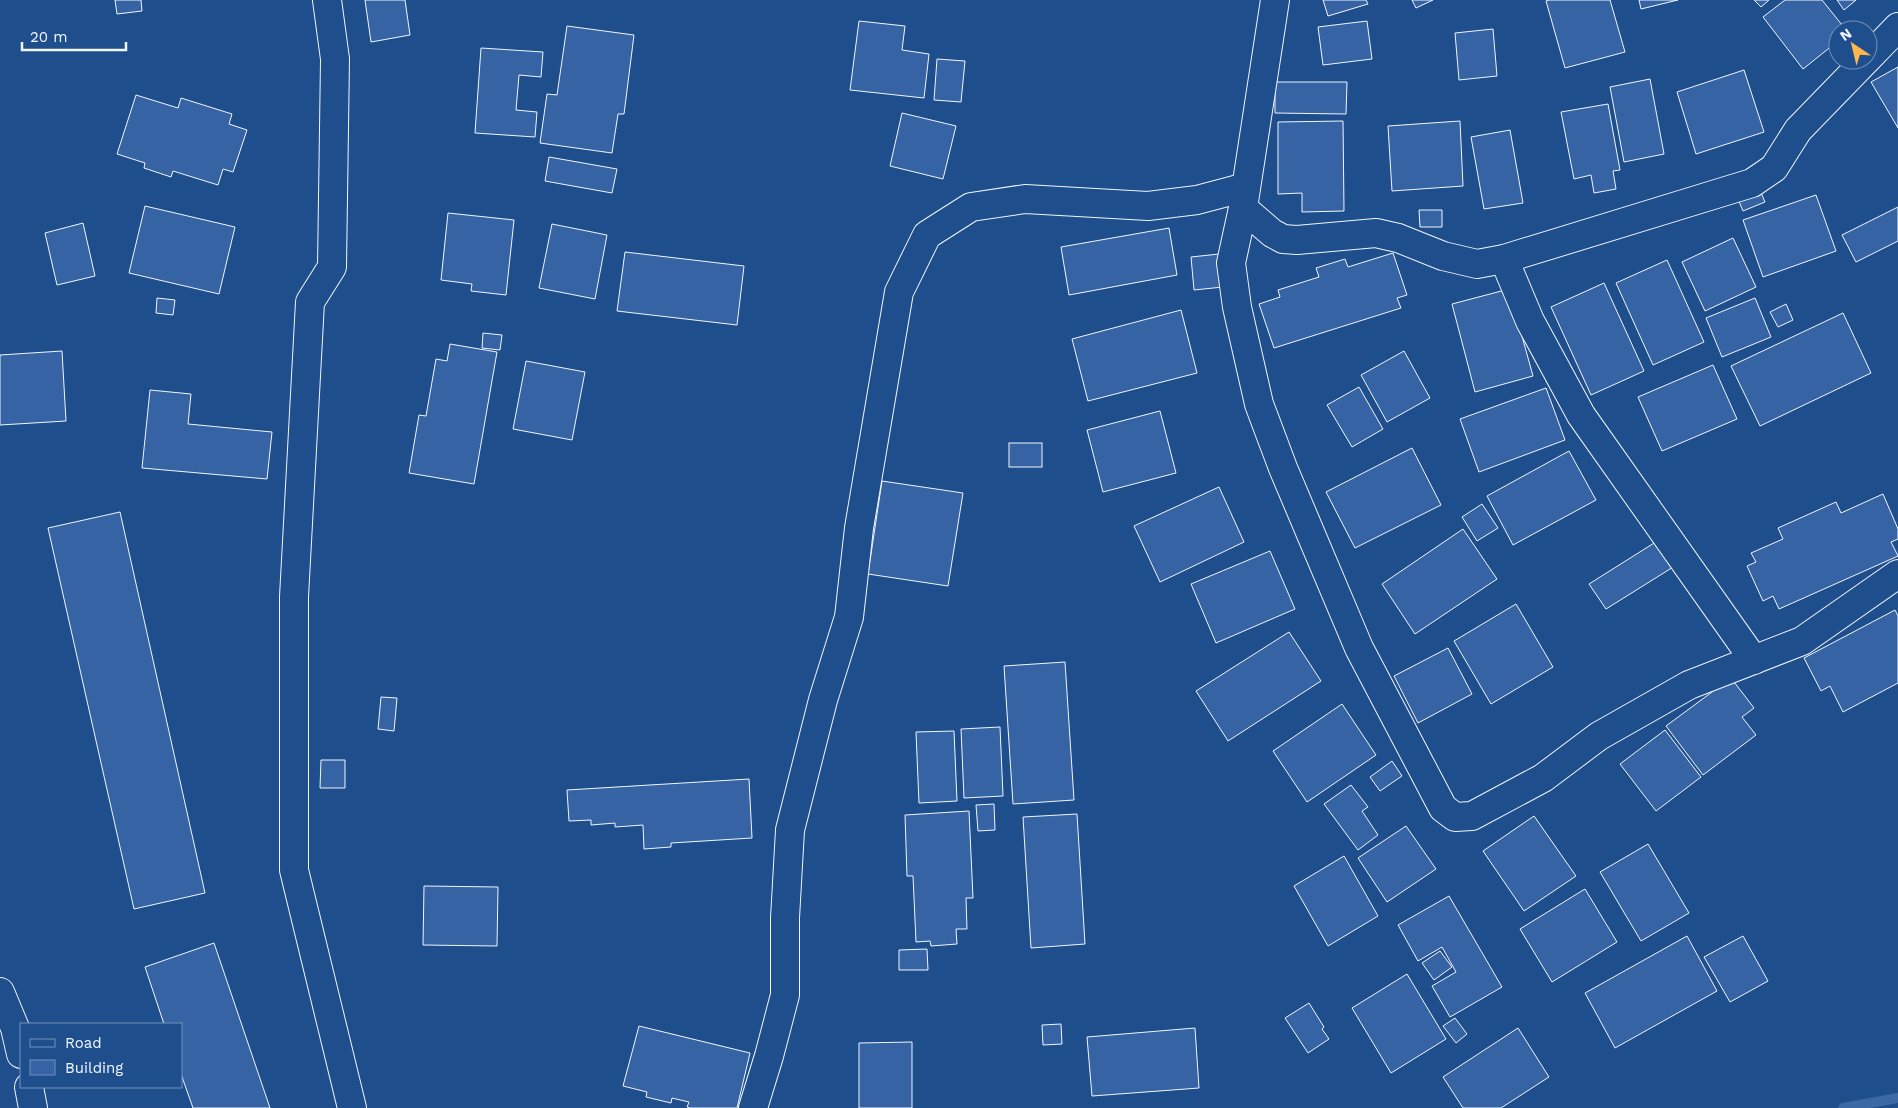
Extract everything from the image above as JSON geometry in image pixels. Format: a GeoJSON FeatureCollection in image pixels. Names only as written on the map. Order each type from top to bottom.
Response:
{"type":"FeatureCollection","features":[{"type":"Feature","properties":{"kind":"street"},"geometry":{"type":"LineString","coordinates":[[327,0],[334,59],[332,267],[310,302],[294,597],[294,870],[352,1108]]}},
{"type":"Feature","properties":{"kind":"street"},"geometry":{"type":"LineString","coordinates":[[1275,0],[1244,197],[1231,263],[1236,306],[1259,404],[1282,468],[1358,648],[1443,808],[1456,817],[1472,816],[1543,778],[1599,736],[1689,685],[1802,641],[1898,574]]}},
{"type":"Feature","properties":{"kind":"street"},"geometry":{"type":"LineString","coordinates":[[1878,48],[1898,27]]}},
{"type":"Feature","properties":{"kind":"street"},"geometry":{"type":"LineString","coordinates":[[1244,197],[1272,233],[1283,239],[1298,240],[1376,234],[1398,238],[1443,256],[1477,264],[1504,259],[1752,183],[1774,168],[1798,130],[1856,70]]}},
{"type":"Feature","properties":{"kind":"street"},"geometry":{"type":"LineString","coordinates":[[753,1108],[785,995],[785,918],[790,830],[823,700],[849,617],[859,528],[899,292],[928,235],[971,207],[1026,198],[1148,206],[1244,197]]}},
{"type":"Feature","properties":{"kind":"street"},"geometry":{"type":"LineString","coordinates":[[1504,259],[1530,321],[1582,414],[1754,660]]}},
{"type":"Feature","properties":{"kind":"street"},"geometry":{"type":"LineString","coordinates":[[0,992],[15,1028],[20,1050]]}},
{"type":"Feature","properties":{"kind":"street"},"geometry":{"type":"LineString","coordinates":[[29,1088],[33,1108]]}},
{"type":"Feature","properties":{"kind":"building"},"geometry":{"type":"Polygon","coordinates":[[[115,0],[141,0],[142,11],[117,14],[115,0]]]}},
{"type":"Feature","properties":{"kind":"building"},"geometry":{"type":"Polygon","coordinates":[[[365,0],[405,0],[410,35],[371,42],[365,0]]]}},
{"type":"Feature","properties":{"kind":"building"},"geometry":{"type":"Polygon","coordinates":[[[1323,0],[1366,0],[1368,4],[1328,16],[1323,0]]]}},
{"type":"Feature","properties":{"kind":"building"},"geometry":{"type":"Polygon","coordinates":[[[1412,0],[1433,0],[1416,8],[1412,0]]]}},
{"type":"Feature","properties":{"kind":"building"},"geometry":{"type":"Polygon","coordinates":[[[1610,0],[1625,52],[1565,68],[1546,1],[1610,0]]]}},
{"type":"Feature","properties":{"kind":"building"},"geometry":{"type":"Polygon","coordinates":[[[1639,0],[1678,0],[1641,9],[1639,0]]]}},
{"type":"Feature","properties":{"kind":"building"},"geometry":{"type":"Polygon","coordinates":[[[1754,0],[1769,0],[1761,7],[1754,0]]]}},
{"type":"Feature","properties":{"kind":"building"},"geometry":{"type":"Polygon","coordinates":[[[1785,0],[1822,0],[1838,20],[1828,20],[1828,49],[1803,69],[1763,17],[1785,0]]]}},
{"type":"Feature","properties":{"kind":"building"},"geometry":{"type":"Polygon","coordinates":[[[1837,0],[1856,0],[1844,10],[1837,0]]]}},
{"type":"Feature","properties":{"kind":"building"},"geometry":{"type":"Polygon","coordinates":[[[859,21],[905,26],[902,50],[929,54],[924,98],[850,90],[859,21]]]}},
{"type":"Feature","properties":{"kind":"building"},"geometry":{"type":"Polygon","coordinates":[[[1367,21],[1372,59],[1323,65],[1318,27],[1367,21]]]}},
{"type":"Feature","properties":{"kind":"building"},"geometry":{"type":"Polygon","coordinates":[[[567,26],[634,35],[624,114],[618,114],[612,153],[540,143],[547,94],[557,95],[567,26]]]}},
{"type":"Feature","properties":{"kind":"building"},"geometry":{"type":"Polygon","coordinates":[[[1493,29],[1497,76],[1459,80],[1455,33],[1493,29]]]}},
{"type":"Feature","properties":{"kind":"building"},"geometry":{"type":"Polygon","coordinates":[[[481,48],[543,52],[541,77],[519,75],[516,110],[537,112],[535,137],[475,133],[481,48]]]}},
{"type":"Feature","properties":{"kind":"building"},"geometry":{"type":"Polygon","coordinates":[[[937,59],[965,61],[961,102],[934,100],[937,59]]]}},
{"type":"Feature","properties":{"kind":"building"},"geometry":{"type":"Polygon","coordinates":[[[1898,67],[1898,128],[1871,82],[1898,67]]]}},
{"type":"Feature","properties":{"kind":"building"},"geometry":{"type":"Polygon","coordinates":[[[1744,70],[1764,132],[1696,154],[1677,92],[1744,70]]]}},
{"type":"Feature","properties":{"kind":"building"},"geometry":{"type":"Polygon","coordinates":[[[1650,79],[1664,154],[1624,162],[1610,87],[1650,79]]]}},
{"type":"Feature","properties":{"kind":"building"},"geometry":{"type":"Polygon","coordinates":[[[1275,82],[1347,82],[1346,114],[1275,113],[1275,82]]]}},
{"type":"Feature","properties":{"kind":"building"},"geometry":{"type":"Polygon","coordinates":[[[136,95],[178,108],[181,98],[232,114],[229,124],[247,130],[233,172],[223,169],[218,185],[173,171],[171,177],[144,168],[145,163],[117,154],[136,95]]]}},
{"type":"Feature","properties":{"kind":"building"},"geometry":{"type":"Polygon","coordinates":[[[1608,104],[1620,170],[1613,171],[1616,189],[1594,193],[1591,175],[1574,179],[1561,112],[1608,104]]]}},
{"type":"Feature","properties":{"kind":"building"},"geometry":{"type":"Polygon","coordinates":[[[902,113],[956,126],[943,179],[890,166],[902,113]]]}},
{"type":"Feature","properties":{"kind":"building"},"geometry":{"type":"Polygon","coordinates":[[[1343,121],[1344,211],[1302,212],[1302,193],[1278,194],[1278,122],[1343,121]]]}},
{"type":"Feature","properties":{"kind":"building"},"geometry":{"type":"Polygon","coordinates":[[[1460,121],[1463,186],[1392,191],[1388,126],[1460,121]]]}},
{"type":"Feature","properties":{"kind":"building"},"geometry":{"type":"Polygon","coordinates":[[[1510,130],[1523,203],[1484,209],[1471,137],[1510,130]]]}},
{"type":"Feature","properties":{"kind":"building"},"geometry":{"type":"Polygon","coordinates":[[[549,157],[617,169],[612,193],[545,181],[549,157]]]}},
{"type":"Feature","properties":{"kind":"building"},"geometry":{"type":"Polygon","coordinates":[[[1757,183],[1765,202],[1743,211],[1735,192],[1757,183]]]}},
{"type":"Feature","properties":{"kind":"building"},"geometry":{"type":"Polygon","coordinates":[[[1816,195],[1836,251],[1763,277],[1743,220],[1816,195]]]}},
{"type":"Feature","properties":{"kind":"building"},"geometry":{"type":"Polygon","coordinates":[[[145,206],[235,227],[219,294],[129,273],[145,206]]]}},
{"type":"Feature","properties":{"kind":"building"},"geometry":{"type":"Polygon","coordinates":[[[1898,207],[1898,241],[1856,262],[1842,235],[1898,207]]]}},
{"type":"Feature","properties":{"kind":"building"},"geometry":{"type":"Polygon","coordinates":[[[1419,210],[1442,210],[1442,227],[1420,227],[1419,210]]]}},
{"type":"Feature","properties":{"kind":"building"},"geometry":{"type":"Polygon","coordinates":[[[448,213],[514,220],[506,295],[471,291],[472,284],[441,280],[448,213]]]}},
{"type":"Feature","properties":{"kind":"building"},"geometry":{"type":"Polygon","coordinates":[[[83,223],[95,276],[57,285],[45,233],[83,223]]]}},
{"type":"Feature","properties":{"kind":"building"},"geometry":{"type":"Polygon","coordinates":[[[552,224],[607,235],[595,299],[539,288],[552,224]]]}},
{"type":"Feature","properties":{"kind":"building"},"geometry":{"type":"Polygon","coordinates":[[[1169,228],[1177,275],[1069,295],[1061,247],[1169,228]]]}},
{"type":"Feature","properties":{"kind":"building"},"geometry":{"type":"Polygon","coordinates":[[[1733,238],[1756,287],[1705,311],[1682,262],[1733,238]]]}},
{"type":"Feature","properties":{"kind":"building"},"geometry":{"type":"Polygon","coordinates":[[[625,252],[744,266],[737,325],[617,311],[625,252]]]}},
{"type":"Feature","properties":{"kind":"building"},"geometry":{"type":"Polygon","coordinates":[[[1393,253],[1407,295],[1397,298],[1401,308],[1274,348],[1259,304],[1280,297],[1278,290],[1319,277],[1316,268],[1345,259],[1348,267],[1393,253]]]}},
{"type":"Feature","properties":{"kind":"building"},"geometry":{"type":"Polygon","coordinates":[[[1219,254],[1223,287],[1194,290],[1191,257],[1219,254]]]}},
{"type":"Feature","properties":{"kind":"building"},"geometry":{"type":"Polygon","coordinates":[[[1667,260],[1704,342],[1653,365],[1616,283],[1667,260]]]}},
{"type":"Feature","properties":{"kind":"building"},"geometry":{"type":"Polygon","coordinates":[[[1604,283],[1644,371],[1591,395],[1551,307],[1604,283]]]}},
{"type":"Feature","properties":{"kind":"building"},"geometry":{"type":"Polygon","coordinates":[[[1509,289],[1533,376],[1475,392],[1452,304],[1509,289]]]}},
{"type":"Feature","properties":{"kind":"building"},"geometry":{"type":"Polygon","coordinates":[[[157,298],[175,300],[173,315],[156,313],[157,298]]]}},
{"type":"Feature","properties":{"kind":"building"},"geometry":{"type":"Polygon","coordinates":[[[1755,298],[1771,337],[1722,357],[1706,318],[1755,298]]]}},
{"type":"Feature","properties":{"kind":"building"},"geometry":{"type":"Polygon","coordinates":[[[1786,304],[1793,320],[1778,327],[1770,312],[1786,304]]]}},
{"type":"Feature","properties":{"kind":"building"},"geometry":{"type":"Polygon","coordinates":[[[1181,310],[1197,373],[1088,401],[1072,339],[1181,310]]]}},
{"type":"Feature","properties":{"kind":"building"},"geometry":{"type":"Polygon","coordinates":[[[1843,313],[1871,373],[1760,426],[1731,366],[1843,313]]]}},
{"type":"Feature","properties":{"kind":"building"},"geometry":{"type":"Polygon","coordinates":[[[483,333],[502,335],[500,350],[482,348],[483,333]]]}},
{"type":"Feature","properties":{"kind":"building"},"geometry":{"type":"Polygon","coordinates":[[[450,344],[497,352],[474,484],[409,473],[419,415],[426,416],[436,359],[447,361],[450,344]]]}},
{"type":"Feature","properties":{"kind":"building"},"geometry":{"type":"Polygon","coordinates":[[[62,351],[66,421],[0,425],[0,355],[62,351]]]}},
{"type":"Feature","properties":{"kind":"building"},"geometry":{"type":"Polygon","coordinates":[[[1404,351],[1430,398],[1387,422],[1361,375],[1404,351]]]}},
{"type":"Feature","properties":{"kind":"building"},"geometry":{"type":"Polygon","coordinates":[[[526,361],[585,372],[572,440],[513,429],[526,361]]]}},
{"type":"Feature","properties":{"kind":"building"},"geometry":{"type":"Polygon","coordinates":[[[1713,365],[1737,419],[1662,451],[1638,397],[1713,365]]]}},
{"type":"Feature","properties":{"kind":"building"},"geometry":{"type":"Polygon","coordinates":[[[1359,387],[1383,429],[1352,447],[1327,405],[1359,387]]]}},
{"type":"Feature","properties":{"kind":"building"},"geometry":{"type":"Polygon","coordinates":[[[1546,388],[1565,440],[1479,472],[1460,419],[1546,388]]]}},
{"type":"Feature","properties":{"kind":"building"},"geometry":{"type":"Polygon","coordinates":[[[150,390],[191,394],[188,424],[272,432],[267,479],[142,468],[150,390]]]}},
{"type":"Feature","properties":{"kind":"building"},"geometry":{"type":"Polygon","coordinates":[[[1160,411],[1176,473],[1103,492],[1087,430],[1160,411]]]}},
{"type":"Feature","properties":{"kind":"building"},"geometry":{"type":"Polygon","coordinates":[[[1009,443],[1042,443],[1042,467],[1009,467],[1009,443]]]}},
{"type":"Feature","properties":{"kind":"building"},"geometry":{"type":"Polygon","coordinates":[[[1412,448],[1441,505],[1355,548],[1326,492],[1412,448]]]}},
{"type":"Feature","properties":{"kind":"building"},"geometry":{"type":"Polygon","coordinates":[[[1569,451],[1596,500],[1513,545],[1487,496],[1569,451]]]}},
{"type":"Feature","properties":{"kind":"building"},"geometry":{"type":"Polygon","coordinates":[[[882,481],[963,493],[948,586],[868,574],[882,481]]]}},
{"type":"Feature","properties":{"kind":"building"},"geometry":{"type":"Polygon","coordinates":[[[1219,487],[1244,542],[1160,582],[1134,526],[1219,487]]]}},
{"type":"Feature","properties":{"kind":"building"},"geometry":{"type":"Polygon","coordinates":[[[1883,494],[1898,529],[1898,539],[1891,542],[1898,556],[1779,609],[1773,596],[1763,601],[1747,566],[1756,562],[1751,553],[1783,539],[1778,528],[1836,502],[1841,513],[1883,494]]]}},
{"type":"Feature","properties":{"kind":"building"},"geometry":{"type":"Polygon","coordinates":[[[1482,504],[1498,528],[1477,541],[1462,517],[1482,504]]]}},
{"type":"Feature","properties":{"kind":"building"},"geometry":{"type":"Polygon","coordinates":[[[120,512],[205,893],[134,909],[48,528],[120,512]]]}},
{"type":"Feature","properties":{"kind":"building"},"geometry":{"type":"Polygon","coordinates":[[[1463,529],[1497,579],[1415,634],[1382,584],[1463,529]]]}},
{"type":"Feature","properties":{"kind":"building"},"geometry":{"type":"Polygon","coordinates":[[[1662,538],[1678,564],[1606,609],[1589,584],[1662,538]]]}},
{"type":"Feature","properties":{"kind":"building"},"geometry":{"type":"Polygon","coordinates":[[[1270,551],[1295,609],[1216,643],[1191,584],[1270,551]]]}},
{"type":"Feature","properties":{"kind":"building"},"geometry":{"type":"Polygon","coordinates":[[[1516,604],[1553,667],[1491,704],[1454,641],[1516,604]]]}},
{"type":"Feature","properties":{"kind":"building"},"geometry":{"type":"Polygon","coordinates":[[[1895,610],[1898,616],[1898,683],[1843,712],[1830,686],[1821,691],[1804,658],[1895,610]]]}},
{"type":"Feature","properties":{"kind":"building"},"geometry":{"type":"Polygon","coordinates":[[[1289,632],[1321,681],[1228,741],[1196,691],[1289,632]]]}},
{"type":"Feature","properties":{"kind":"building"},"geometry":{"type":"Polygon","coordinates":[[[1448,648],[1472,694],[1418,723],[1394,676],[1448,648]]]}},
{"type":"Feature","properties":{"kind":"building"},"geometry":{"type":"Polygon","coordinates":[[[1065,662],[1074,800],[1013,804],[1004,666],[1065,662]]]}},
{"type":"Feature","properties":{"kind":"building"},"geometry":{"type":"Polygon","coordinates":[[[1731,678],[1754,708],[1742,717],[1756,735],[1703,775],[1666,726],[1731,678]]]}},
{"type":"Feature","properties":{"kind":"building"},"geometry":{"type":"Polygon","coordinates":[[[381,697],[397,698],[394,731],[378,729],[381,697]]]}},
{"type":"Feature","properties":{"kind":"building"},"geometry":{"type":"Polygon","coordinates":[[[1342,704],[1376,755],[1307,802],[1273,751],[1342,704]]]}},
{"type":"Feature","properties":{"kind":"building"},"geometry":{"type":"Polygon","coordinates":[[[1000,727],[1003,796],[964,798],[961,729],[1000,727]]]}},
{"type":"Feature","properties":{"kind":"building"},"geometry":{"type":"Polygon","coordinates":[[[1665,730],[1701,777],[1656,811],[1620,764],[1665,730]]]}},
{"type":"Feature","properties":{"kind":"building"},"geometry":{"type":"Polygon","coordinates":[[[954,731],[957,801],[919,803],[916,732],[954,731]]]}},
{"type":"Feature","properties":{"kind":"building"},"geometry":{"type":"Polygon","coordinates":[[[321,760],[345,760],[345,788],[320,788],[321,760]]]}},
{"type":"Feature","properties":{"kind":"building"},"geometry":{"type":"Polygon","coordinates":[[[1392,761],[1402,776],[1380,791],[1370,777],[1392,761]]]}},
{"type":"Feature","properties":{"kind":"building"},"geometry":{"type":"Polygon","coordinates":[[[749,779],[752,838],[671,843],[671,847],[644,849],[643,825],[615,827],[615,823],[591,825],[591,820],[569,821],[567,790],[749,779]]]}},
{"type":"Feature","properties":{"kind":"building"},"geometry":{"type":"Polygon","coordinates":[[[1351,785],[1368,807],[1362,811],[1378,835],[1358,850],[1324,804],[1351,785]]]}},
{"type":"Feature","properties":{"kind":"building"},"geometry":{"type":"Polygon","coordinates":[[[994,804],[995,830],[978,831],[976,805],[994,804]]]}},
{"type":"Feature","properties":{"kind":"building"},"geometry":{"type":"Polygon","coordinates":[[[969,811],[973,898],[966,898],[967,929],[956,929],[957,944],[931,946],[930,941],[916,942],[913,876],[907,876],[905,815],[969,811]]]}},
{"type":"Feature","properties":{"kind":"building"},"geometry":{"type":"Polygon","coordinates":[[[1077,814],[1085,944],[1031,948],[1023,817],[1077,814]]]}},
{"type":"Feature","properties":{"kind":"building"},"geometry":{"type":"Polygon","coordinates":[[[1534,816],[1576,876],[1524,911],[1483,851],[1534,816]]]}},
{"type":"Feature","properties":{"kind":"building"},"geometry":{"type":"Polygon","coordinates":[[[1406,826],[1436,869],[1387,902],[1358,858],[1406,826]]]}},
{"type":"Feature","properties":{"kind":"building"},"geometry":{"type":"Polygon","coordinates":[[[1648,844],[1689,913],[1641,941],[1600,872],[1648,844]]]}},
{"type":"Feature","properties":{"kind":"building"},"geometry":{"type":"Polygon","coordinates":[[[1344,856],[1378,916],[1328,946],[1294,886],[1344,856]]]}},
{"type":"Feature","properties":{"kind":"building"},"geometry":{"type":"Polygon","coordinates":[[[424,886],[498,887],[497,946],[423,945],[424,886]]]}},
{"type":"Feature","properties":{"kind":"building"},"geometry":{"type":"Polygon","coordinates":[[[1585,889],[1617,942],[1552,982],[1520,929],[1585,889]]]}},
{"type":"Feature","properties":{"kind":"building"},"geometry":{"type":"Polygon","coordinates":[[[1449,896],[1502,987],[1450,1017],[1432,986],[1456,972],[1442,947],[1418,961],[1398,925],[1449,896]]]}},
{"type":"Feature","properties":{"kind":"building"},"geometry":{"type":"Polygon","coordinates":[[[1687,936],[1717,991],[1615,1048],[1585,993],[1687,936]]]}},
{"type":"Feature","properties":{"kind":"building"},"geometry":{"type":"Polygon","coordinates":[[[1743,936],[1768,981],[1730,1002],[1704,957],[1743,936]]]}},
{"type":"Feature","properties":{"kind":"building"},"geometry":{"type":"Polygon","coordinates":[[[214,943],[270,1108],[193,1108],[182,1077],[182,1023],[164,1023],[145,967],[214,943]]]}},
{"type":"Feature","properties":{"kind":"building"},"geometry":{"type":"Polygon","coordinates":[[[927,949],[928,970],[899,970],[899,950],[927,949]]]}},
{"type":"Feature","properties":{"kind":"building"},"geometry":{"type":"Polygon","coordinates":[[[1440,951],[1452,967],[1434,980],[1422,963],[1440,951]]]}},
{"type":"Feature","properties":{"kind":"building"},"geometry":{"type":"Polygon","coordinates":[[[1407,974],[1446,1039],[1391,1073],[1352,1008],[1407,974]]]}},
{"type":"Feature","properties":{"kind":"building"},"geometry":{"type":"Polygon","coordinates":[[[1309,1003],[1329,1039],[1308,1053],[1285,1018],[1309,1003]]]}},
{"type":"Feature","properties":{"kind":"building"},"geometry":{"type":"Polygon","coordinates":[[[1455,1018],[1467,1034],[1456,1043],[1443,1026],[1455,1018]]]}},
{"type":"Feature","properties":{"kind":"building"},"geometry":{"type":"Polygon","coordinates":[[[1061,1024],[1062,1044],[1043,1045],[1042,1025],[1061,1024]]]}},
{"type":"Feature","properties":{"kind":"building"},"geometry":{"type":"Polygon","coordinates":[[[639,1026],[750,1053],[737,1108],[690,1108],[687,1107],[689,1102],[672,1098],[671,1103],[646,1097],[647,1092],[623,1086],[639,1026]]]}},
{"type":"Feature","properties":{"kind":"building"},"geometry":{"type":"Polygon","coordinates":[[[1195,1028],[1199,1088],[1092,1096],[1087,1037],[1195,1028]]]}},
{"type":"Feature","properties":{"kind":"building"},"geometry":{"type":"Polygon","coordinates":[[[1518,1028],[1549,1077],[1501,1108],[1463,1108],[1443,1077],[1518,1028]]]}},
{"type":"Feature","properties":{"kind":"building"},"geometry":{"type":"Polygon","coordinates":[[[912,1042],[912,1108],[859,1108],[859,1043],[912,1042]]]}},
{"type":"Feature","properties":{"kind":"waterway"},"geometry":{"type":"LineString","coordinates":[[1843,1108],[1898,1098]]}}]}
